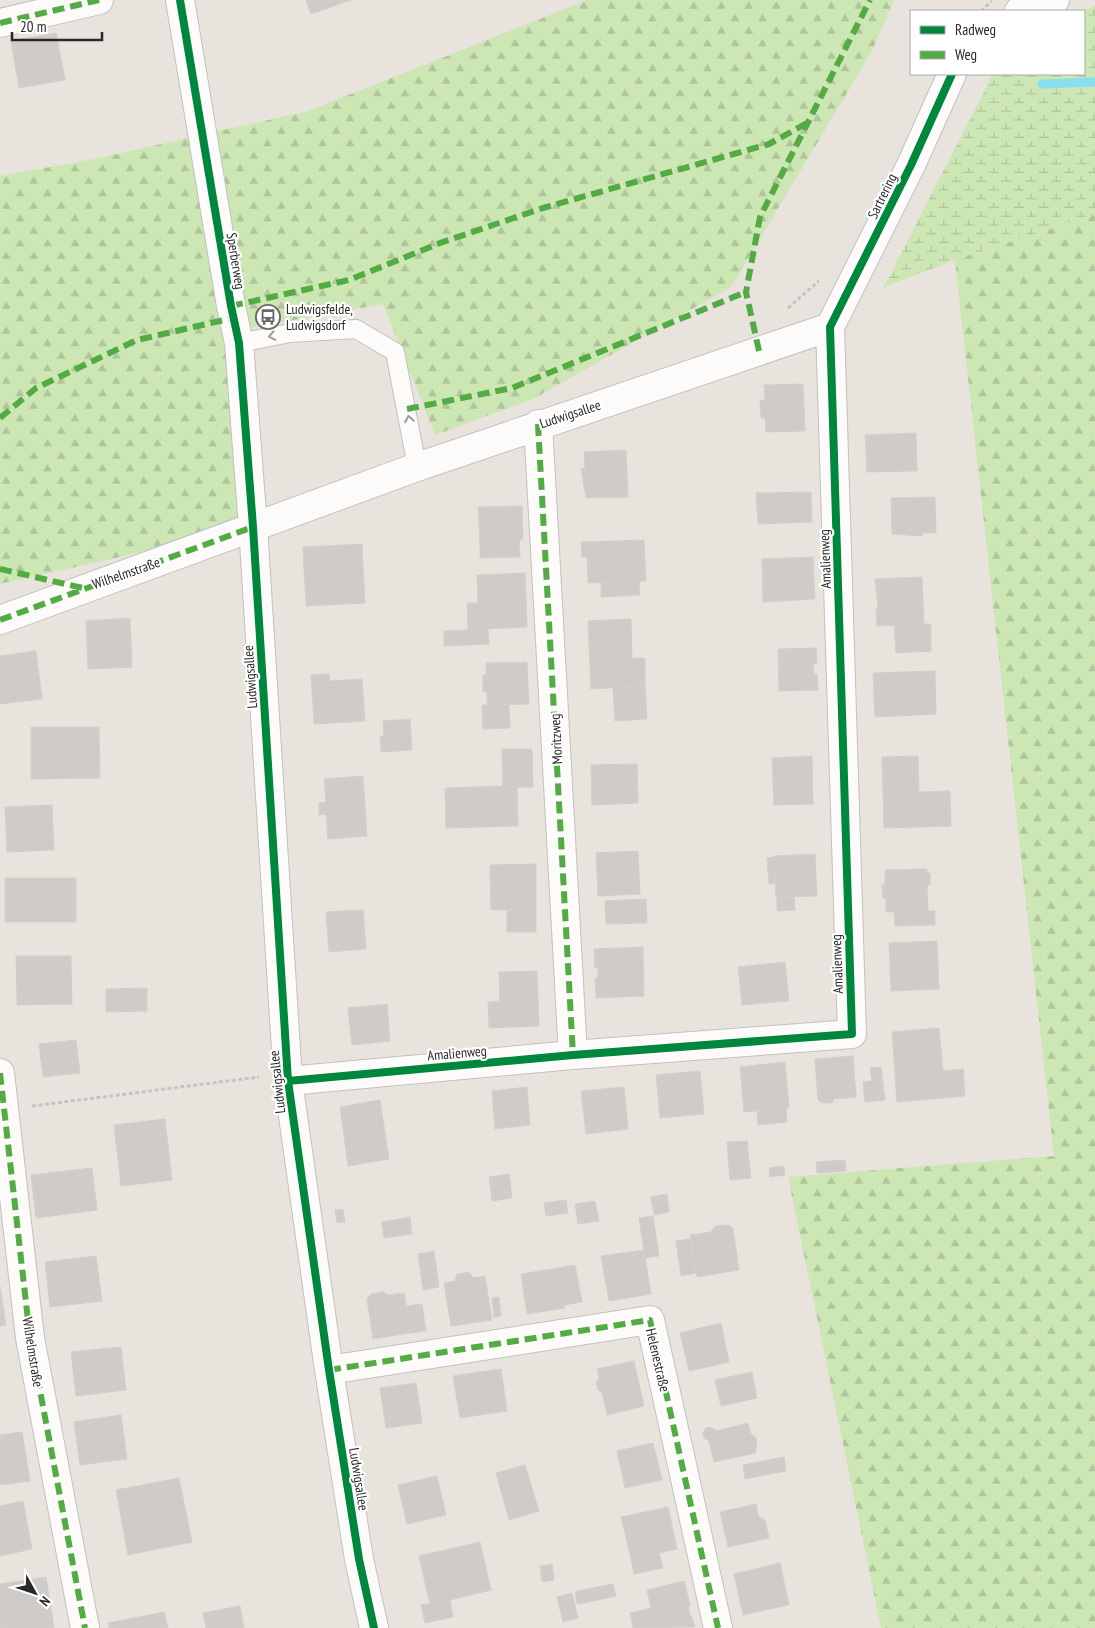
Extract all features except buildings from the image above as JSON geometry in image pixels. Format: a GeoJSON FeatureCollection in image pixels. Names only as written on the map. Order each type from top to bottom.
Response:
{"type":"FeatureCollection","features":[{"type":"Feature","properties":{"kind":"street"},"geometry":{"type":"LineString","coordinates":[[0,23],[99,0]]}},
{"type":"Feature","properties":{"kind":"street","name":"Sperberweg"},"geometry":{"type":"LineString","coordinates":[[180,0],[231,306],[239,343],[253,528]]}},
{"type":"Feature","properties":{"kind":"street"},"geometry":{"type":"LineString","coordinates":[[1022,10],[1055,0]]}},
{"type":"Feature","properties":{"kind":"street","name":"Sartrering"},"geometry":{"type":"LineString","coordinates":[[830,328],[911,165],[952,75]]}},
{"type":"Feature","properties":{"kind":"street","name":"Ludwigsallee"},"geometry":{"type":"LineString","coordinates":[[374,1628],[360,1559],[329,1370],[287,1077],[253,528],[417,466],[538,424],[830,328]]}},
{"type":"Feature","properties":{"kind":"street","name":"Amalienweg"},"geometry":{"type":"LineString","coordinates":[[287,1077],[852,1034],[830,328]]}},
{"type":"Feature","properties":{"kind":"street","name":"Moritzweg"},"geometry":{"type":"LineString","coordinates":[[538,424],[573,1055]]}},
{"type":"Feature","properties":{"kind":"street","name":"Wilhelmstraße"},"geometry":{"type":"LineString","coordinates":[[0,620],[253,528]]}},
{"type":"Feature","properties":{"kind":"street","name":"Wilhelmstraße"},"geometry":{"type":"LineString","coordinates":[[0,1073],[30,1338],[85,1628]]}},
{"type":"Feature","properties":{"kind":"street","name":"Helenestraße"},"geometry":{"type":"LineString","coordinates":[[329,1370],[650,1320],[718,1628]]}},
{"type":"Feature","properties":{"kind":"lane"},"geometry":{"type":"LineString","coordinates":[[239,343],[290,333],[356,329],[395,352],[417,466]]}},
{"type":"Feature","properties":{"kind":"path"},"geometry":{"type":"LineString","coordinates":[[982,10],[993,0]]}},
{"type":"Feature","properties":{"kind":"path"},"geometry":{"type":"LineString","coordinates":[[3,1110],[287,1077]]}},
{"type":"Feature","properties":{"kind":"green space"},"geometry":{"type":"Polygon","coordinates":[[[588,0],[894,0],[871,53],[731,287],[533,399],[435,435],[383,304],[227,332],[253,527],[0,584],[0,176],[99,158],[308,111],[588,0]]]}},
{"type":"Feature","properties":{"kind":"green space"},"geometry":{"type":"Polygon","coordinates":[[[1095,6],[1095,214],[955,260],[884,287],[992,75],[1085,75],[1085,10],[1095,6]]]}},
{"type":"Feature","properties":{"kind":"green space"},"geometry":{"type":"Polygon","coordinates":[[[1095,214],[1095,1628],[881,1628],[788,1177],[1054,1156],[955,260],[1095,214]]]}},
{"type":"Feature","properties":{"kind":"waterway"},"geometry":{"type":"LineString","coordinates":[[1042,84],[1095,82]]}},
{"type":"Feature","properties":{"kind":"marked path"},"geometry":{"type":"LineString","coordinates":[[0,23],[99,0]]}},
{"type":"Feature","properties":{"kind":"marked path"},"geometry":{"type":"LineString","coordinates":[[759,351],[746,292],[760,217],[870,0]]}},
{"type":"Feature","properties":{"kind":"marked path"},"geometry":{"type":"LineString","coordinates":[[231,306],[349,280],[440,243],[543,208],[769,144],[809,122]]}},
{"type":"Feature","properties":{"kind":"marked path"},"geometry":{"type":"LineString","coordinates":[[407,409],[512,388],[746,292]]}},
{"type":"Feature","properties":{"kind":"marked path"},"geometry":{"type":"LineString","coordinates":[[0,418],[36,388],[137,340],[233,318]]}},
{"type":"Feature","properties":{"kind":"marked path"},"geometry":{"type":"LineString","coordinates":[[538,424],[573,1055]]}},
{"type":"Feature","properties":{"kind":"marked path"},"geometry":{"type":"LineString","coordinates":[[0,620],[253,527]]}},
{"type":"Feature","properties":{"kind":"marked path"},"geometry":{"type":"LineString","coordinates":[[0,569],[83,588]]}},
{"type":"Feature","properties":{"kind":"marked path"},"geometry":{"type":"LineString","coordinates":[[0,1073],[30,1338],[85,1628]]}},
{"type":"Feature","properties":{"kind":"marked path"},"geometry":{"type":"LineString","coordinates":[[329,1370],[650,1320],[718,1628]]}},
{"type":"Feature","properties":{"kind":"cycle path"},"geometry":{"type":"LineString","coordinates":[[180,0],[231,306],[239,343],[253,527],[288,1081],[329,1370],[359,1559],[374,1628]]}},
{"type":"Feature","properties":{"kind":"cycle path"},"geometry":{"type":"LineString","coordinates":[[288,1081],[573,1055],[852,1034],[830,327],[911,165],[952,75]]}},
{"type":"Feature","properties":{"kind":"place","name":"Ludwigsfelde, Ludwigsdorf"},"geometry":{"type":"Point","coordinates":[268,317]}}]}
